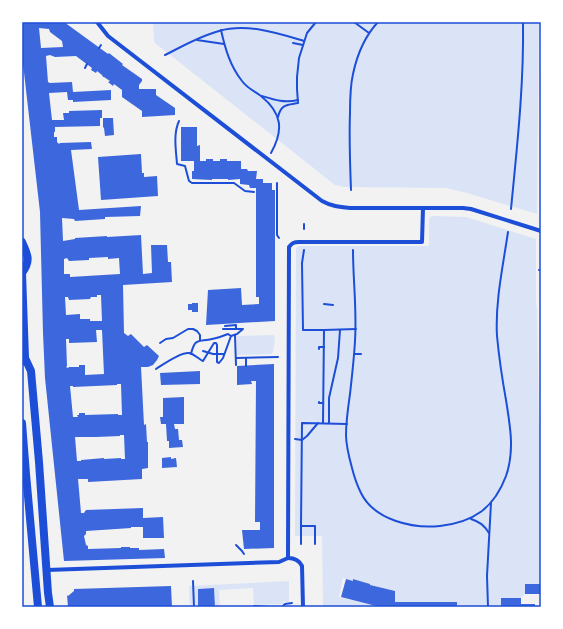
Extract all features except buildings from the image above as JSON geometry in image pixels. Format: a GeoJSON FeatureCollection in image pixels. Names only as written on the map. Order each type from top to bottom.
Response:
{"type":"FeatureCollection","features":[{"type":"Feature","properties":{"kind":"main road"},"geometry":{"type":"LineString","coordinates":[[22,242],[27,253],[28,266],[22,273],[23,361],[31,371],[50,607]]}},
{"type":"Feature","properties":{"kind":"main road"},"geometry":{"type":"LineString","coordinates":[[22,423],[38,607]]}},
{"type":"Feature","properties":{"kind":"street"},"geometry":{"type":"LineString","coordinates":[[97,22],[108,36],[327,204],[336,207],[350,208],[471,209],[541,231]]}},
{"type":"Feature","properties":{"kind":"street"},"geometry":{"type":"LineString","coordinates":[[288,558],[289,247],[294,242],[422,242],[423,208]]}},
{"type":"Feature","properties":{"kind":"street"},"geometry":{"type":"LineString","coordinates":[[47,570],[279,562],[288,558],[294,558],[302,566],[303,607]]}},
{"type":"Feature","properties":{"kind":"path"},"geometry":{"type":"LineString","coordinates":[[267,159],[278,136],[278,117],[282,108],[286,105],[298,103],[298,68],[303,45],[307,33],[316,22]]}},
{"type":"Feature","properties":{"kind":"path"},"geometry":{"type":"LineString","coordinates":[[354,22],[369,33]]}},
{"type":"Feature","properties":{"kind":"path"},"geometry":{"type":"LineString","coordinates":[[351,190],[350,125],[353,74],[359,54],[369,33],[378,22]]}},
{"type":"Feature","properties":{"kind":"path"},"geometry":{"type":"LineString","coordinates":[[511,209],[520,115],[523,22]]}},
{"type":"Feature","properties":{"kind":"path"},"geometry":{"type":"LineString","coordinates":[[165,55],[196,39],[221,30],[236,28],[274,32],[304,41]]}},
{"type":"Feature","properties":{"kind":"path"},"geometry":{"type":"LineString","coordinates":[[221,30],[230,61],[238,75],[249,88],[270,105],[278,117]]}},
{"type":"Feature","properties":{"kind":"path"},"geometry":{"type":"LineString","coordinates":[[196,39],[224,44]]}},
{"type":"Feature","properties":{"kind":"path"},"geometry":{"type":"LineString","coordinates":[[293,43],[303,45]]}},
{"type":"Feature","properties":{"kind":"path"},"geometry":{"type":"LineString","coordinates":[[85,68],[87,64]]}},
{"type":"Feature","properties":{"kind":"path"},"geometry":{"type":"LineString","coordinates":[[260,96],[288,102],[298,100]]}},
{"type":"Feature","properties":{"kind":"path"},"geometry":{"type":"LineString","coordinates":[[180,121],[176,128],[175,134],[177,164],[186,166],[189,181],[192,183],[234,183],[245,191],[254,192]]}},
{"type":"Feature","properties":{"kind":"path"},"geometry":{"type":"LineString","coordinates":[[277,182],[277,234],[279,238]]}},
{"type":"Feature","properties":{"kind":"path"},"geometry":{"type":"LineString","coordinates":[[304,224],[304,229]]}},
{"type":"Feature","properties":{"kind":"path"},"geometry":{"type":"LineString","coordinates":[[353,246],[356,329],[346,442],[354,478],[366,501],[374,509],[390,519],[406,524],[439,526],[458,523],[482,512],[502,486],[506,474],[512,441],[497,334],[498,301],[508,232]]}},
{"type":"Feature","properties":{"kind":"path"},"geometry":{"type":"LineString","coordinates":[[304,247],[302,263],[302,330],[356,329]]}},
{"type":"Feature","properties":{"kind":"path"},"geometry":{"type":"LineString","coordinates":[[324,304],[333,305]]}},
{"type":"Feature","properties":{"kind":"path"},"geometry":{"type":"LineString","coordinates":[[225,326],[236,326],[236,329]]}},
{"type":"Feature","properties":{"kind":"path"},"geometry":{"type":"LineString","coordinates":[[160,344],[166,339],[173,338],[188,329],[197,331],[200,335],[200,340]]}},
{"type":"Feature","properties":{"kind":"path"},"geometry":{"type":"LineString","coordinates":[[191,354],[196,341],[214,339],[228,334],[231,336],[235,335],[243,329],[223,329]]}},
{"type":"Feature","properties":{"kind":"path"},"geometry":{"type":"LineString","coordinates":[[323,423],[324,330]]}},
{"type":"Feature","properties":{"kind":"path"},"geometry":{"type":"LineString","coordinates":[[329,423],[329,398],[338,358],[340,330]]}},
{"type":"Feature","properties":{"kind":"path"},"geometry":{"type":"LineString","coordinates":[[235,335],[236,365]]}},
{"type":"Feature","properties":{"kind":"path"},"geometry":{"type":"LineString","coordinates":[[214,342],[217,345],[217,360],[219,363],[223,358],[231,336]]}},
{"type":"Feature","properties":{"kind":"path"},"geometry":{"type":"LineString","coordinates":[[156,369],[180,355],[185,354],[191,354],[203,360],[214,342],[214,339]]}},
{"type":"Feature","properties":{"kind":"path"},"geometry":{"type":"LineString","coordinates":[[319,349],[319,347],[324,347]]}},
{"type":"Feature","properties":{"kind":"path"},"geometry":{"type":"LineString","coordinates":[[203,351],[213,354],[224,354]]}},
{"type":"Feature","properties":{"kind":"path"},"geometry":{"type":"LineString","coordinates":[[354,354],[361,354]]}},
{"type":"Feature","properties":{"kind":"path"},"geometry":{"type":"LineString","coordinates":[[236,358],[278,357]]}},
{"type":"Feature","properties":{"kind":"path"},"geometry":{"type":"LineString","coordinates":[[246,358],[246,366]]}},
{"type":"Feature","properties":{"kind":"path"},"geometry":{"type":"LineString","coordinates":[[319,402],[323,403]]}},
{"type":"Feature","properties":{"kind":"path"},"geometry":{"type":"LineString","coordinates":[[301,544],[302,423],[347,424]]}},
{"type":"Feature","properties":{"kind":"path"},"geometry":{"type":"LineString","coordinates":[[288,438],[302,440],[318,423]]}},
{"type":"Feature","properties":{"kind":"path"},"geometry":{"type":"LineString","coordinates":[[488,607],[487,576],[491,502]]}},
{"type":"Feature","properties":{"kind":"path"},"geometry":{"type":"LineString","coordinates":[[471,518],[485,526],[489,534]]}},
{"type":"Feature","properties":{"kind":"path"},"geometry":{"type":"LineString","coordinates":[[301,526],[315,526],[315,544]]}},
{"type":"Feature","properties":{"kind":"path"},"geometry":{"type":"LineString","coordinates":[[236,545],[244,554]]}},
{"type":"Feature","properties":{"kind":"path"},"geometry":{"type":"LineString","coordinates":[[193,581],[194,607]]}},
{"type":"Feature","properties":{"kind":"path"},"geometry":{"type":"LineString","coordinates":[[282,607],[285,604],[292,603]]}},
{"type":"Feature","properties":{"kind":"path"},"geometry":{"type":"LineString","coordinates":[[254,606],[269,607]]}},
{"type":"Feature","properties":{"kind":"shaded area"},"geometry":{"type":"Polygon","coordinates":[[[153,22],[539,22],[537,214],[446,188],[344,187],[335,185],[155,43],[153,22]]]}},
{"type":"Feature","properties":{"kind":"shaded area"},"geometry":{"type":"Polygon","coordinates":[[[432,216],[466,217],[536,239],[539,423],[541,429],[541,584],[525,584],[525,594],[521,598],[501,598],[501,607],[457,607],[457,602],[395,602],[370,584],[343,578],[339,597],[380,607],[323,607],[322,536],[295,536],[296,248],[299,246],[429,246],[429,220],[432,216]]]}},
{"type":"Feature","properties":{"kind":"shaded area"},"geometry":{"type":"Polygon","coordinates":[[[274,335],[275,342],[272,354],[237,355],[237,336],[274,335]]]}},
{"type":"Feature","properties":{"kind":"shaded area"},"geometry":{"type":"Polygon","coordinates":[[[289,581],[289,602],[284,601],[283,604],[254,605],[253,588],[219,590],[220,607],[215,607],[214,588],[198,589],[198,607],[190,607],[189,586],[289,581]]]}}]}
